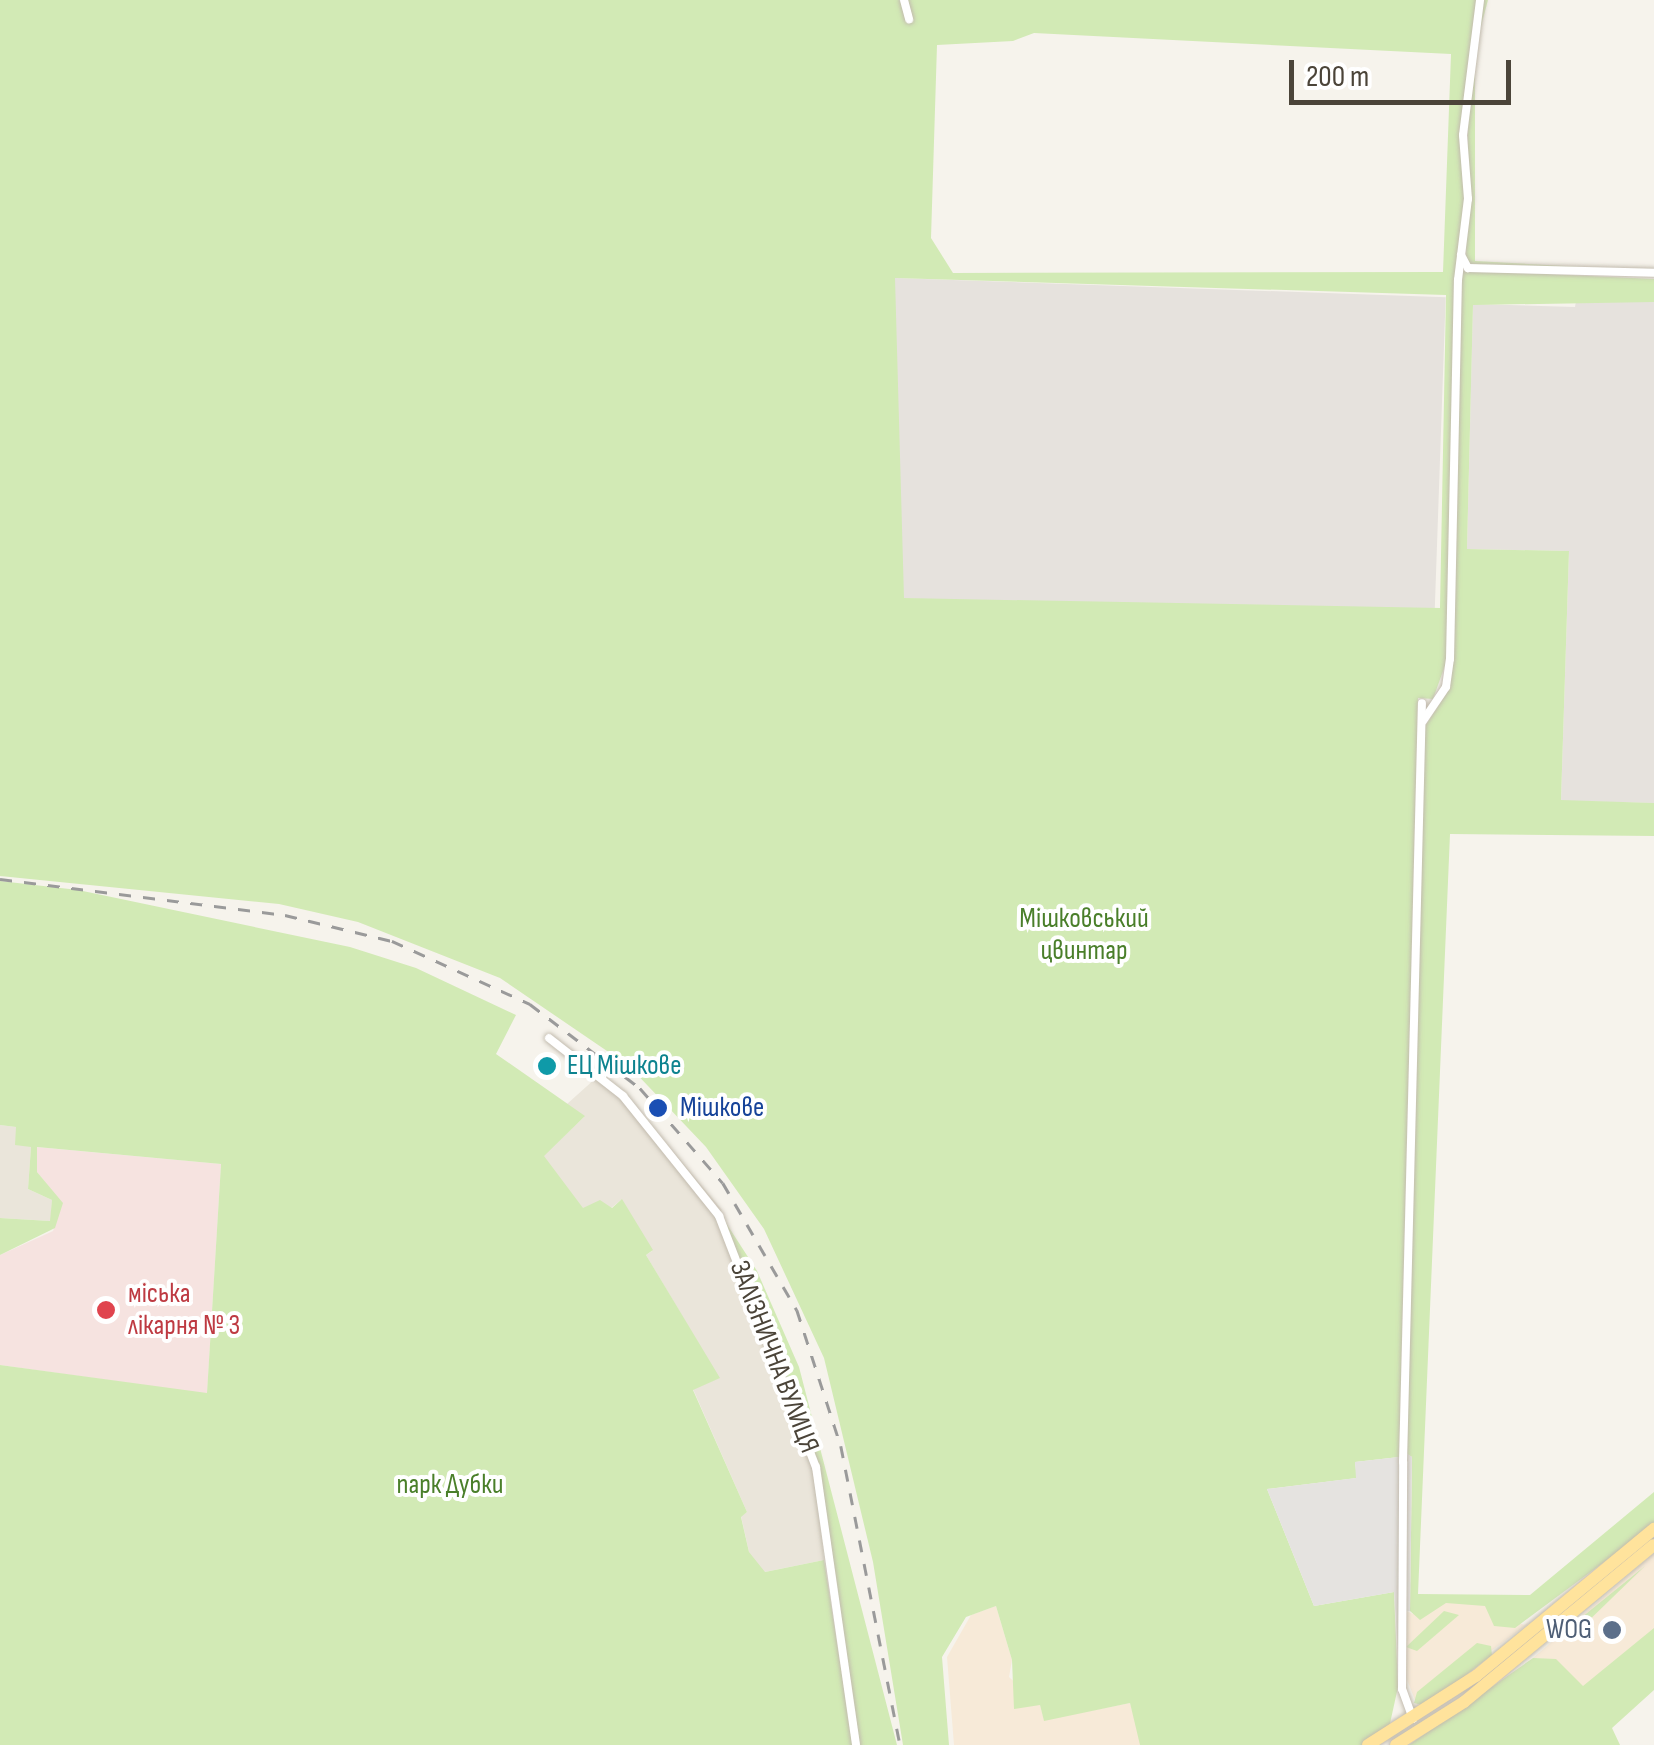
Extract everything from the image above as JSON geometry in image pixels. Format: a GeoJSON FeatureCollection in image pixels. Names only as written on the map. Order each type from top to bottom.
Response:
{"type":"FeatureCollection","features":[{"type":"Feature","properties":{"kind":"main road"},"geometry":{"type":"LineString","coordinates":[[1368,1745],[1476,1676],[1654,1529]]}},
{"type":"Feature","properties":{"kind":"main road"},"geometry":{"type":"LineString","coordinates":[[1396,1745],[1464,1702],[1654,1546]]}},
{"type":"Feature","properties":{"kind":"street"},"geometry":{"type":"LineString","coordinates":[[904,0],[909,19]]}},
{"type":"Feature","properties":{"kind":"street"},"geometry":{"type":"LineString","coordinates":[[1421,725],[1446,686],[1450,659],[1464,268],[1461,255],[1468,199],[1467,72],[1480,0]]}},
{"type":"Feature","properties":{"kind":"street"},"geometry":{"type":"LineString","coordinates":[[1464,268],[1654,273]]}},
{"type":"Feature","properties":{"kind":"street"},"geometry":{"type":"LineString","coordinates":[[1414,1719],[1402,1689],[1403,1462],[1422,703]]}},
{"type":"Feature","properties":{"kind":"street","name":"ЗАЛІЗНИЧНА ВУЛИЦЯ"},"geometry":{"type":"LineString","coordinates":[[549,1038],[623,1096],[719,1216],[815,1461],[856,1745]]}},
{"type":"Feature","properties":{"kind":"shaded area"},"geometry":{"type":"Polygon","coordinates":[[[895,278],[1446,297],[1434,617],[884,598],[895,278]]]}},
{"type":"Feature","properties":{"kind":"shaded area"},"geometry":{"type":"Polygon","coordinates":[[[1576,301],[1654,302],[1654,803],[1561,801],[1569,551],[1467,549],[1473,304],[1575,307],[1576,301]]]}},
{"type":"Feature","properties":{"kind":"shaded area"},"geometry":{"type":"Polygon","coordinates":[[[596,1078],[629,1099],[722,1210],[717,1213],[814,1467],[824,1560],[754,1574],[741,1516],[747,1512],[693,1389],[719,1378],[646,1255],[652,1251],[621,1200],[611,1208],[583,1209],[543,1156],[584,1117],[567,1104],[596,1078]]]}},
{"type":"Feature","properties":{"kind":"shaded area"},"geometry":{"type":"Polygon","coordinates":[[[0,1125],[16,1127],[31,1147],[28,1189],[52,1200],[51,1221],[0,1218],[0,1125]]]}},
{"type":"Feature","properties":{"kind":"shaded area","name":"міська лікарня № 3"},"geometry":{"type":"Polygon","coordinates":[[[36,1147],[221,1164],[207,1394],[0,1365],[0,1255],[53,1231],[62,1203],[37,1172],[36,1147]]]}},
{"type":"Feature","properties":{"kind":"shaded area"},"geometry":{"type":"Polygon","coordinates":[[[1406,1453],[1412,1457],[1410,1611],[1406,1611],[1406,1453]]]}},
{"type":"Feature","properties":{"kind":"shaded area"},"geometry":{"type":"Polygon","coordinates":[[[1399,1457],[1399,1667],[1394,1592],[1314,1606],[1267,1489],[1356,1478],[1355,1462],[1399,1457]]]}},
{"type":"Feature","properties":{"kind":"shaded area"},"geometry":{"type":"Polygon","coordinates":[[[1654,1553],[1654,1633],[1584,1692],[1533,1658],[1654,1553]]]}},
{"type":"Feature","properties":{"kind":"shaded area"},"geometry":{"type":"Polygon","coordinates":[[[1442,1601],[1486,1605],[1524,1625],[1532,1621],[1417,1705],[1406,1677],[1406,1611],[1413,1614],[1442,1601]]]}},
{"type":"Feature","properties":{"kind":"shaded area"},"geometry":{"type":"Polygon","coordinates":[[[996,1606],[1012,1660],[1009,1677],[1040,1705],[1044,1720],[1130,1703],[1142,1745],[954,1745],[947,1657],[971,1615],[996,1606]]]}},
{"type":"Feature","properties":{"kind":"green space","name":"Мішковський цвинтар"},"geometry":{"type":"Polygon","coordinates":[[[0,0],[1479,0],[1462,134],[1466,170],[1447,660],[1433,699],[1418,698],[1399,1457],[1355,1462],[1357,1478],[1267,1489],[1314,1606],[1394,1592],[1398,1687],[1389,1728],[1363,1745],[1140,1745],[1130,1703],[1044,1721],[1040,1705],[1014,1709],[1012,1660],[996,1606],[966,1617],[942,1657],[949,1745],[903,1745],[873,1562],[824,1358],[764,1229],[706,1147],[629,1066],[500,978],[358,922],[279,904],[0,876],[0,0]],[[1034,33],[1013,41],[937,45],[931,238],[953,273],[1443,272],[1451,54],[1034,33]],[[895,278],[904,598],[1440,608],[1446,295],[895,278]]]}},
{"type":"Feature","properties":{"kind":"green space"},"geometry":{"type":"Polygon","coordinates":[[[1482,0],[1488,0],[1475,49],[1475,261],[1654,271],[1654,275],[1487,272],[1466,262],[1469,72],[1482,0]]]}},
{"type":"Feature","properties":{"kind":"green space"},"geometry":{"type":"Polygon","coordinates":[[[1462,270],[1654,279],[1654,302],[1473,305],[1467,549],[1569,551],[1561,800],[1654,803],[1654,836],[1450,834],[1418,1594],[1530,1595],[1654,1492],[1654,1525],[1515,1628],[1494,1626],[1485,1606],[1446,1603],[1420,1620],[1410,1611],[1412,1457],[1407,1454],[1424,728],[1450,688],[1462,270]]]}},
{"type":"Feature","properties":{"kind":"green space","name":"парк Дубки"},"geometry":{"type":"Polygon","coordinates":[[[0,881],[78,890],[350,947],[416,968],[516,1015],[496,1054],[585,1116],[544,1156],[583,1208],[600,1200],[612,1208],[622,1199],[653,1250],[646,1255],[720,1378],[693,1390],[747,1512],[741,1517],[749,1552],[765,1572],[824,1560],[853,1745],[0,1745],[0,1365],[207,1393],[221,1164],[37,1147],[37,1172],[63,1203],[55,1228],[0,1255],[0,1218],[50,1221],[52,1200],[28,1189],[31,1147],[15,1145],[16,1127],[0,1125],[0,881]]]}},
{"type":"Feature","properties":{"kind":"green space"},"geometry":{"type":"Polygon","coordinates":[[[719,1212],[757,1271],[799,1367],[897,1745],[859,1745],[818,1467],[719,1212]]]}},
{"type":"Feature","properties":{"kind":"green space"},"geometry":{"type":"Polygon","coordinates":[[[1645,1566],[1579,1630],[1560,1639],[1560,1635],[1645,1566]]]}},
{"type":"Feature","properties":{"kind":"green space"},"geometry":{"type":"Polygon","coordinates":[[[1444,1611],[1459,1615],[1417,1651],[1406,1647],[1444,1611]]]}},
{"type":"Feature","properties":{"kind":"green space"},"geometry":{"type":"Polygon","coordinates":[[[1654,1628],[1654,1690],[1612,1728],[1620,1745],[1409,1745],[1533,1658],[1556,1659],[1583,1686],[1654,1628]]]}},
{"type":"Feature","properties":{"kind":"green space"},"geometry":{"type":"Polygon","coordinates":[[[1477,1643],[1491,1646],[1492,1655],[1426,1706],[1414,1703],[1417,1692],[1477,1643]]]}},
{"type":"Feature","properties":{"kind":"railway"},"geometry":{"type":"LineString","coordinates":[[0,879],[285,915],[392,941],[530,1004],[640,1088],[723,1183],[797,1310],[841,1446],[900,1745]]}},
{"type":"Feature","properties":{"kind":"place","name":"ЕЦ Мішкове"},"geometry":{"type":"Point","coordinates":[547,1066]}},
{"type":"Feature","properties":{"kind":"place","name":"Мішкове"},"geometry":{"type":"Point","coordinates":[658,1108]}},
{"type":"Feature","properties":{"kind":"place","name":"міська лікарня № 3"},"geometry":{"type":"Point","coordinates":[106,1310]}},
{"type":"Feature","properties":{"kind":"place","name":"WOG"},"geometry":{"type":"Point","coordinates":[1612,1630]}}]}
